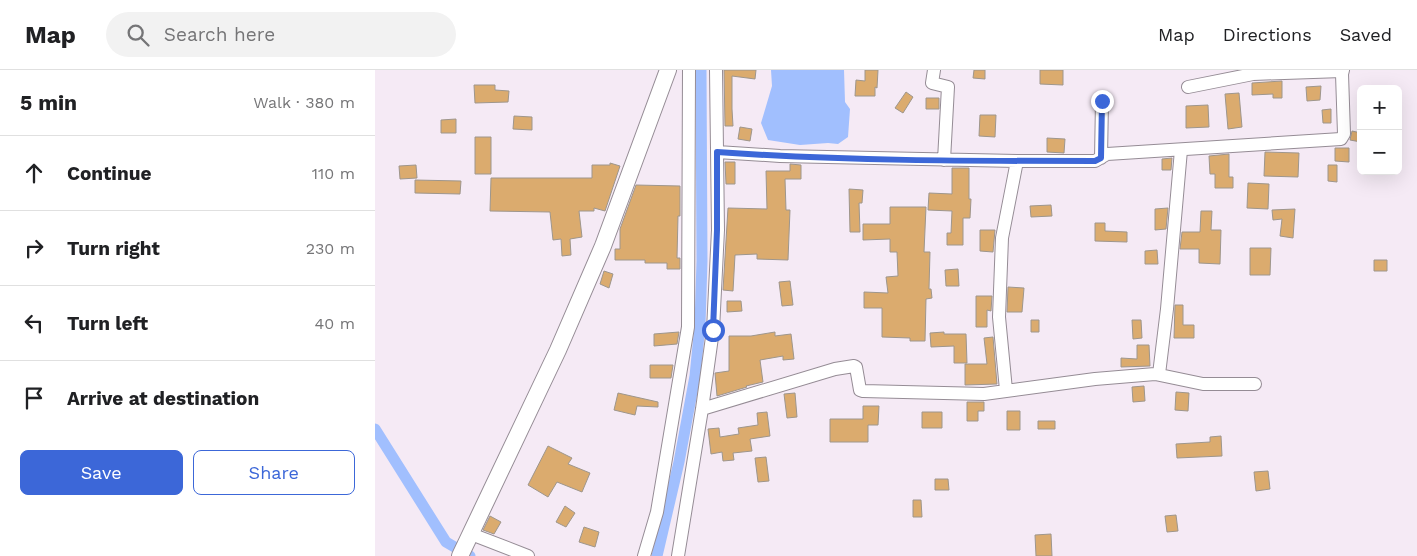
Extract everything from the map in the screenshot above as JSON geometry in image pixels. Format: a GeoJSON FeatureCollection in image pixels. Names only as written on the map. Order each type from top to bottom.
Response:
{"type":"FeatureCollection","features":[{"type":"Feature","properties":{"kind":"street"},"geometry":{"type":"LineString","coordinates":[[528,556],[466,544],[558,350],[603,246],[668,70]]}},
{"type":"Feature","properties":{"kind":"street"},"geometry":{"type":"LineString","coordinates":[[644,556],[657,512],[689,327],[689,70]]}},
{"type":"Feature","properties":{"kind":"street"},"geometry":{"type":"LineString","coordinates":[[678,556],[713,330],[717,230],[715,70]]}},
{"type":"Feature","properties":{"kind":"street"},"geometry":{"type":"LineString","coordinates":[[933,70],[932,83],[949,87],[943,160]]}},
{"type":"Feature","properties":{"kind":"street"},"geometry":{"type":"LineString","coordinates":[[717,152],[779,156],[943,160],[1095,161],[1107,154],[1341,139],[1344,134],[1343,70],[1253,74],[1188,87]]}},
{"type":"Feature","properties":{"kind":"street"},"geometry":{"type":"LineString","coordinates":[[1101,158],[1102,101]]}},
{"type":"Feature","properties":{"kind":"street"},"geometry":{"type":"LineString","coordinates":[[1159,374],[1167,309],[1181,150]]}},
{"type":"Feature","properties":{"kind":"street"},"geometry":{"type":"LineString","coordinates":[[1006,390],[999,317],[1002,238],[1017,161]]}},
{"type":"Feature","properties":{"kind":"street"},"geometry":{"type":"LineString","coordinates":[[702,409],[835,368],[854,366],[856,367],[860,390],[863,391],[984,394],[1095,379],[1159,374],[1203,384],[1255,384]]}},
{"type":"Feature","properties":{"kind":"water"},"geometry":{"type":"Polygon","coordinates":[[[771,70],[844,70],[845,102],[850,109],[848,137],[838,144],[800,145],[768,140],[761,123],[772,86],[771,70]]]}},
{"type":"Feature","properties":{"kind":"building"},"geometry":{"type":"Polygon","coordinates":[[[724,70],[756,70],[755,79],[732,76],[733,126],[725,126],[724,70]]]}},
{"type":"Feature","properties":{"kind":"building"},"geometry":{"type":"Polygon","coordinates":[[[865,70],[878,70],[875,96],[855,96],[856,80],[865,81],[865,70]]]}},
{"type":"Feature","properties":{"kind":"building"},"geometry":{"type":"Polygon","coordinates":[[[974,70],[985,70],[985,79],[973,78],[974,70]]]}},
{"type":"Feature","properties":{"kind":"building"},"geometry":{"type":"Polygon","coordinates":[[[1040,70],[1063,70],[1063,85],[1040,84],[1040,70]]]}},
{"type":"Feature","properties":{"kind":"building"},"geometry":{"type":"Polygon","coordinates":[[[1282,81],[1282,98],[1273,98],[1273,94],[1252,95],[1252,83],[1282,81]]]}},
{"type":"Feature","properties":{"kind":"building"},"geometry":{"type":"Polygon","coordinates":[[[474,85],[495,85],[495,90],[509,91],[508,102],[475,103],[474,85]]]}},
{"type":"Feature","properties":{"kind":"building"},"geometry":{"type":"Polygon","coordinates":[[[1321,86],[1320,100],[1307,101],[1306,87],[1321,86]]]}},
{"type":"Feature","properties":{"kind":"building"},"geometry":{"type":"Polygon","coordinates":[[[906,92],[913,97],[903,113],[895,108],[906,92]]]}},
{"type":"Feature","properties":{"kind":"building"},"geometry":{"type":"Polygon","coordinates":[[[1239,93],[1242,127],[1228,129],[1225,94],[1239,93]]]}},
{"type":"Feature","properties":{"kind":"building"},"geometry":{"type":"Polygon","coordinates":[[[926,98],[939,98],[939,109],[926,109],[926,98]]]}},
{"type":"Feature","properties":{"kind":"building"},"geometry":{"type":"Polygon","coordinates":[[[1208,105],[1209,127],[1186,128],[1186,106],[1208,105]]]}},
{"type":"Feature","properties":{"kind":"building"},"geometry":{"type":"Polygon","coordinates":[[[1331,109],[1331,123],[1323,123],[1322,110],[1331,109]]]}},
{"type":"Feature","properties":{"kind":"building"},"geometry":{"type":"Polygon","coordinates":[[[980,115],[996,115],[995,137],[979,136],[980,115]]]}},
{"type":"Feature","properties":{"kind":"building"},"geometry":{"type":"Polygon","coordinates":[[[514,116],[532,117],[532,130],[513,129],[514,116]]]}},
{"type":"Feature","properties":{"kind":"building"},"geometry":{"type":"Polygon","coordinates":[[[456,119],[456,133],[441,133],[441,120],[456,119]]]}},
{"type":"Feature","properties":{"kind":"building"},"geometry":{"type":"Polygon","coordinates":[[[740,127],[752,129],[750,141],[738,139],[740,127]]]}},
{"type":"Feature","properties":{"kind":"building"},"geometry":{"type":"Polygon","coordinates":[[[1352,131],[1357,132],[1357,141],[1350,140],[1352,131]]]}},
{"type":"Feature","properties":{"kind":"building"},"geometry":{"type":"Polygon","coordinates":[[[475,137],[491,137],[491,174],[475,174],[475,137]]]}},
{"type":"Feature","properties":{"kind":"building"},"geometry":{"type":"Polygon","coordinates":[[[1047,138],[1065,139],[1064,153],[1047,152],[1047,138]]]}},
{"type":"Feature","properties":{"kind":"building"},"geometry":{"type":"Polygon","coordinates":[[[1335,148],[1349,148],[1349,162],[1335,161],[1335,148]]]}},
{"type":"Feature","properties":{"kind":"building"},"geometry":{"type":"Polygon","coordinates":[[[1265,152],[1299,153],[1298,177],[1264,176],[1265,152]]]}},
{"type":"Feature","properties":{"kind":"building"},"geometry":{"type":"Polygon","coordinates":[[[1229,154],[1229,177],[1233,177],[1233,188],[1215,188],[1215,174],[1210,174],[1209,156],[1229,154]]]}},
{"type":"Feature","properties":{"kind":"building"},"geometry":{"type":"Polygon","coordinates":[[[1172,158],[1171,170],[1162,170],[1162,159],[1172,158]]]}},
{"type":"Feature","properties":{"kind":"building"},"geometry":{"type":"Polygon","coordinates":[[[725,162],[735,162],[735,184],[726,184],[725,162]]]}},
{"type":"Feature","properties":{"kind":"building"},"geometry":{"type":"Polygon","coordinates":[[[610,163],[620,166],[605,211],[594,208],[594,211],[579,211],[582,237],[570,239],[571,255],[562,256],[561,239],[553,240],[550,212],[490,211],[491,178],[592,178],[592,165],[610,165],[610,163]]]}},
{"type":"Feature","properties":{"kind":"building"},"geometry":{"type":"Polygon","coordinates":[[[790,164],[801,165],[801,179],[785,179],[786,210],[790,210],[788,260],[757,259],[757,254],[735,255],[733,291],[723,290],[728,208],[767,209],[766,171],[790,171],[790,164]]]}},
{"type":"Feature","properties":{"kind":"building"},"geometry":{"type":"Polygon","coordinates":[[[416,165],[417,178],[400,179],[399,166],[416,165]]]}},
{"type":"Feature","properties":{"kind":"building"},"geometry":{"type":"Polygon","coordinates":[[[1328,165],[1337,165],[1337,182],[1328,181],[1328,165]]]}},
{"type":"Feature","properties":{"kind":"building"},"geometry":{"type":"Polygon","coordinates":[[[952,168],[969,168],[970,218],[963,218],[963,245],[947,245],[947,233],[951,233],[952,211],[928,210],[929,193],[952,194],[952,168]]]}},
{"type":"Feature","properties":{"kind":"building"},"geometry":{"type":"Polygon","coordinates":[[[415,180],[461,181],[460,194],[415,193],[415,180]]]}},
{"type":"Feature","properties":{"kind":"building"},"geometry":{"type":"Polygon","coordinates":[[[1248,183],[1269,184],[1268,209],[1247,208],[1248,183]]]}},
{"type":"Feature","properties":{"kind":"building"},"geometry":{"type":"Polygon","coordinates":[[[636,185],[680,186],[677,258],[680,258],[680,269],[667,269],[667,263],[645,263],[645,260],[615,260],[615,249],[620,249],[620,229],[636,185]]]}},
{"type":"Feature","properties":{"kind":"building"},"geometry":{"type":"Polygon","coordinates":[[[849,189],[863,190],[862,203],[859,203],[860,232],[850,232],[849,189]]]}},
{"type":"Feature","properties":{"kind":"building"},"geometry":{"type":"Polygon","coordinates":[[[1051,205],[1052,216],[1031,217],[1030,206],[1051,205]]]}},
{"type":"Feature","properties":{"kind":"building"},"geometry":{"type":"Polygon","coordinates":[[[890,207],[926,207],[924,252],[930,252],[929,289],[931,289],[932,298],[926,299],[925,341],[910,341],[910,338],[882,337],[882,308],[864,308],[864,292],[888,293],[886,277],[898,276],[897,252],[890,252],[890,239],[863,240],[863,224],[890,224],[890,207]]]}},
{"type":"Feature","properties":{"kind":"building"},"geometry":{"type":"Polygon","coordinates":[[[1168,208],[1166,229],[1155,230],[1155,209],[1168,208]]]}},
{"type":"Feature","properties":{"kind":"building"},"geometry":{"type":"Polygon","coordinates":[[[1295,209],[1293,238],[1280,236],[1282,219],[1273,220],[1272,210],[1295,209]]]}},
{"type":"Feature","properties":{"kind":"building"},"geometry":{"type":"Polygon","coordinates":[[[1201,211],[1212,211],[1211,230],[1221,230],[1220,264],[1199,263],[1199,249],[1180,249],[1182,232],[1200,232],[1201,211]]]}},
{"type":"Feature","properties":{"kind":"building"},"geometry":{"type":"Polygon","coordinates":[[[1095,223],[1105,223],[1105,231],[1127,232],[1127,242],[1095,241],[1095,223]]]}},
{"type":"Feature","properties":{"kind":"building"},"geometry":{"type":"Polygon","coordinates":[[[980,230],[995,230],[993,252],[980,251],[980,230]]]}},
{"type":"Feature","properties":{"kind":"building"},"geometry":{"type":"Polygon","coordinates":[[[1250,248],[1271,248],[1270,275],[1250,275],[1250,248]]]}},
{"type":"Feature","properties":{"kind":"building"},"geometry":{"type":"Polygon","coordinates":[[[1157,250],[1158,264],[1145,264],[1145,251],[1157,250]]]}},
{"type":"Feature","properties":{"kind":"building"},"geometry":{"type":"Polygon","coordinates":[[[1374,260],[1387,260],[1387,271],[1374,271],[1374,260]]]}},
{"type":"Feature","properties":{"kind":"building"},"geometry":{"type":"Polygon","coordinates":[[[958,269],[959,286],[946,286],[945,270],[958,269]]]}},
{"type":"Feature","properties":{"kind":"building"},"geometry":{"type":"Polygon","coordinates":[[[604,271],[613,274],[609,288],[600,284],[604,271]]]}},
{"type":"Feature","properties":{"kind":"building"},"geometry":{"type":"Polygon","coordinates":[[[790,281],[793,305],[782,306],[779,282],[790,281]]]}},
{"type":"Feature","properties":{"kind":"building"},"geometry":{"type":"Polygon","coordinates":[[[1008,287],[1024,288],[1022,312],[1007,312],[1008,287]]]}},
{"type":"Feature","properties":{"kind":"building"},"geometry":{"type":"Polygon","coordinates":[[[976,296],[992,296],[991,311],[987,310],[987,327],[976,327],[976,296]]]}},
{"type":"Feature","properties":{"kind":"building"},"geometry":{"type":"Polygon","coordinates":[[[727,301],[741,301],[742,311],[727,312],[727,301]]]}},
{"type":"Feature","properties":{"kind":"building"},"geometry":{"type":"Polygon","coordinates":[[[1175,305],[1183,305],[1183,325],[1194,325],[1194,338],[1174,338],[1175,305]]]}},
{"type":"Feature","properties":{"kind":"building"},"geometry":{"type":"Polygon","coordinates":[[[1031,320],[1039,320],[1039,332],[1031,332],[1031,320]]]}},
{"type":"Feature","properties":{"kind":"building"},"geometry":{"type":"Polygon","coordinates":[[[1132,320],[1141,320],[1142,338],[1133,339],[1132,320]]]}},
{"type":"Feature","properties":{"kind":"building"},"geometry":{"type":"Polygon","coordinates":[[[679,332],[677,344],[654,346],[654,334],[679,332]]]}},
{"type":"Feature","properties":{"kind":"building"},"geometry":{"type":"Polygon","coordinates":[[[775,332],[775,336],[791,334],[794,359],[783,360],[783,356],[760,360],[763,382],[717,396],[715,373],[729,371],[729,336],[751,336],[775,332]]]}},
{"type":"Feature","properties":{"kind":"building"},"geometry":{"type":"Polygon","coordinates":[[[944,332],[944,334],[966,334],[967,363],[954,363],[954,346],[931,347],[930,333],[944,332]]]}},
{"type":"Feature","properties":{"kind":"building"},"geometry":{"type":"Polygon","coordinates":[[[993,337],[997,384],[965,385],[965,364],[987,364],[984,338],[993,337]]]}},
{"type":"Feature","properties":{"kind":"building"},"geometry":{"type":"Polygon","coordinates":[[[1137,345],[1149,345],[1150,366],[1121,367],[1121,358],[1137,359],[1137,345]]]}},
{"type":"Feature","properties":{"kind":"building"},"geometry":{"type":"Polygon","coordinates":[[[650,365],[673,365],[671,378],[650,378],[650,365]]]}},
{"type":"Feature","properties":{"kind":"building"},"geometry":{"type":"Polygon","coordinates":[[[1144,386],[1145,401],[1133,402],[1132,387],[1144,386]]]}},
{"type":"Feature","properties":{"kind":"building"},"geometry":{"type":"Polygon","coordinates":[[[1176,392],[1189,393],[1188,411],[1175,410],[1176,392]]]}},
{"type":"Feature","properties":{"kind":"building"},"geometry":{"type":"Polygon","coordinates":[[[618,393],[658,402],[658,407],[637,406],[635,415],[614,410],[618,393]]]}},
{"type":"Feature","properties":{"kind":"building"},"geometry":{"type":"Polygon","coordinates":[[[795,393],[797,417],[787,418],[784,394],[795,393]]]}},
{"type":"Feature","properties":{"kind":"building"},"geometry":{"type":"Polygon","coordinates":[[[967,402],[984,402],[984,411],[978,411],[978,421],[967,421],[967,402]]]}},
{"type":"Feature","properties":{"kind":"building"},"geometry":{"type":"Polygon","coordinates":[[[863,406],[879,406],[878,425],[868,425],[868,442],[830,442],[830,419],[863,419],[863,406]]]}},
{"type":"Feature","properties":{"kind":"building"},"geometry":{"type":"Polygon","coordinates":[[[1007,411],[1020,411],[1020,430],[1007,430],[1007,411]]]}},
{"type":"Feature","properties":{"kind":"building"},"geometry":{"type":"Polygon","coordinates":[[[767,412],[770,436],[750,439],[752,451],[733,453],[734,460],[723,461],[722,452],[711,454],[708,429],[719,428],[720,437],[739,434],[738,428],[758,425],[757,413],[767,412]]]}},
{"type":"Feature","properties":{"kind":"building"},"geometry":{"type":"Polygon","coordinates":[[[922,412],[942,412],[942,428],[922,428],[922,412]]]}},
{"type":"Feature","properties":{"kind":"building"},"geometry":{"type":"Polygon","coordinates":[[[1038,421],[1055,421],[1055,429],[1038,429],[1038,421]]]}},
{"type":"Feature","properties":{"kind":"building"},"geometry":{"type":"Polygon","coordinates":[[[1221,436],[1222,456],[1177,458],[1176,444],[1210,442],[1210,437],[1221,436]]]}},
{"type":"Feature","properties":{"kind":"building"},"geometry":{"type":"Polygon","coordinates":[[[548,446],[572,458],[568,464],[590,473],[582,492],[557,482],[548,497],[528,485],[548,446]]]}},
{"type":"Feature","properties":{"kind":"building"},"geometry":{"type":"Polygon","coordinates":[[[766,457],[769,481],[758,482],[755,458],[766,457]]]}},
{"type":"Feature","properties":{"kind":"building"},"geometry":{"type":"Polygon","coordinates":[[[1268,471],[1270,489],[1256,491],[1254,472],[1268,471]]]}},
{"type":"Feature","properties":{"kind":"building"},"geometry":{"type":"Polygon","coordinates":[[[935,479],[948,479],[949,490],[935,490],[935,479]]]}},
{"type":"Feature","properties":{"kind":"building"},"geometry":{"type":"Polygon","coordinates":[[[913,500],[921,500],[922,517],[913,517],[913,500]]]}},
{"type":"Feature","properties":{"kind":"building"},"geometry":{"type":"Polygon","coordinates":[[[565,506],[575,513],[566,527],[556,522],[565,506]]]}},
{"type":"Feature","properties":{"kind":"building"},"geometry":{"type":"Polygon","coordinates":[[[1176,515],[1178,531],[1167,532],[1165,516],[1176,515]]]}},
{"type":"Feature","properties":{"kind":"building"},"geometry":{"type":"Polygon","coordinates":[[[490,516],[501,522],[494,534],[483,530],[490,516]]]}},
{"type":"Feature","properties":{"kind":"building"},"geometry":{"type":"Polygon","coordinates":[[[584,527],[599,532],[595,547],[579,542],[584,527]]]}},
{"type":"Feature","properties":{"kind":"building"},"geometry":{"type":"Polygon","coordinates":[[[1051,534],[1052,556],[1036,556],[1035,535],[1051,534]]]}},
{"type":"Feature","properties":{"kind":"waterway"},"geometry":{"type":"LineString","coordinates":[[657,556],[679,462],[695,376],[700,325],[702,261],[701,70]]}},
{"type":"Feature","properties":{"kind":"waterway"},"geometry":{"type":"LineString","coordinates":[[375,429],[446,542],[470,556]]}},
{"type":"Feature","properties":{"kind":"route"},"geometry":{"type":"LineString","coordinates":[[713,330],[717,230],[717,152],[779,156],[1095,161],[1101,158],[1102,101]]}}]}
